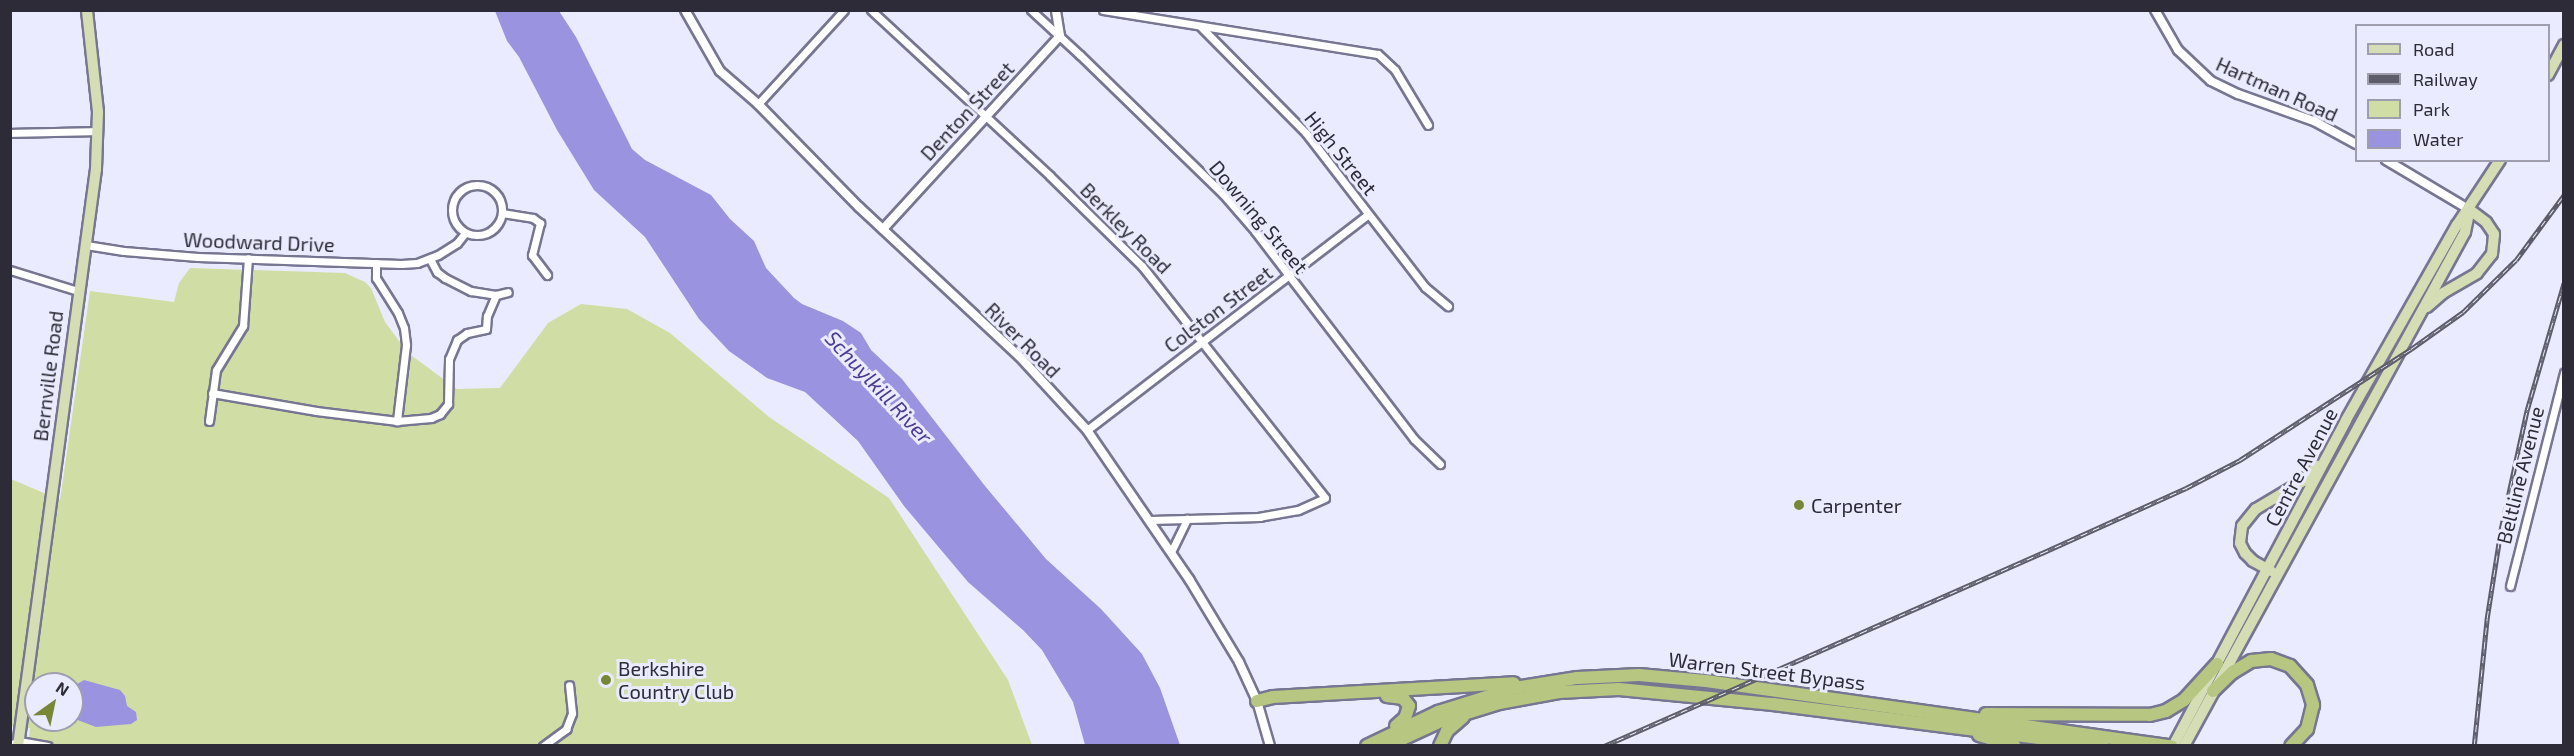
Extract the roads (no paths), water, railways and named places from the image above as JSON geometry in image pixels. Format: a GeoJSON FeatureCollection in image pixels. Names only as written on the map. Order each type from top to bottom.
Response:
{"type":"FeatureCollection","features":[{"type":"Feature","properties":{"kind":"highway"},"geometry":{"type":"LineString","coordinates":[[2213,692],[2237,668],[2251,661],[2271,659],[2290,666],[2307,685],[2313,705],[2307,729],[2291,746]]}},
{"type":"Feature","properties":{"kind":"highway"},"geometry":{"type":"LineString","coordinates":[[1952,721],[2026,713],[2150,715],[2166,711],[2184,700],[2217,664]]}},
{"type":"Feature","properties":{"kind":"highway","name":"Warren Street Bypass"},"geometry":{"type":"LineString","coordinates":[[1384,742],[1418,720],[1477,698],[1557,681],[1597,676],[1661,676],[2103,746]]}},
{"type":"Feature","properties":{"kind":"highway"},"geometry":{"type":"LineString","coordinates":[[1257,701],[1273,697],[1557,681]]}},
{"type":"Feature","properties":{"kind":"highway","name":"Warren Street Bypass"},"geometry":{"type":"LineString","coordinates":[[1367,746],[1480,709],[1539,695],[1619,689],[1888,712]]}},
{"type":"Feature","properties":{"kind":"highway"},"geometry":{"type":"LineString","coordinates":[[1257,701],[1273,703],[1393,696],[1403,698],[1409,706],[1407,714],[1384,742]]}},
{"type":"Feature","properties":{"kind":"highway"},"geometry":{"type":"LineString","coordinates":[[1440,746],[1456,722],[1480,709]]}},
{"type":"Feature","properties":{"kind":"highway"},"geometry":{"type":"LineString","coordinates":[[1952,721],[2014,746]]}},
{"type":"Feature","properties":{"kind":"highway","name":"Warren Street Bypass"},"geometry":{"type":"LineString","coordinates":[[1952,721],[2168,745]]}},
{"type":"Feature","properties":{"kind":"main road","name":"Bernville Road"},"geometry":{"type":"LineString","coordinates":[[16,744],[96,170],[98,130],[87,10]]}},
{"type":"Feature","properties":{"kind":"main road"},"geometry":{"type":"LineString","coordinates":[[2550,72],[2562,51]]}},
{"type":"Feature","properties":{"kind":"main road","name":"Centre Avenue"},"geometry":{"type":"LineString","coordinates":[[2184,746],[2213,692],[2326,457],[2457,225],[2470,210],[2499,162]]}},
{"type":"Feature","properties":{"kind":"main road"},"geometry":{"type":"LineString","coordinates":[[2416,321],[2437,297],[2477,273],[2489,259],[2494,244],[2494,234],[2486,222],[2470,210]]}},
{"type":"Feature","properties":{"kind":"main road","name":"Centre Avenue"},"geometry":{"type":"LineString","coordinates":[[2168,745],[2272,571],[2416,321],[2465,232],[2470,210]]}},
{"type":"Feature","properties":{"kind":"main road"},"geometry":{"type":"LineString","coordinates":[[2272,571],[2248,558],[2242,549],[2240,537],[2244,522],[2256,509],[2303,481],[2326,457]]}},
{"type":"Feature","properties":{"kind":"street","name":"River Road"},"geometry":{"type":"LineString","coordinates":[[685,10],[720,71],[758,104],[883,229],[1019,356],[1087,430],[1171,552],[1239,662],[1257,701],[1270,746]]}},
{"type":"Feature","properties":{"kind":"street"},"geometry":{"type":"LineString","coordinates":[[758,104],[844,10]]}},
{"type":"Feature","properties":{"kind":"street","name":"Berkley Road"},"geometry":{"type":"LineString","coordinates":[[871,10],[1125,248],[1159,285],[1326,498],[1298,510],[1260,517],[1187,519]]}},
{"type":"Feature","properties":{"kind":"street","name":"Downing Street"},"geometry":{"type":"LineString","coordinates":[[1031,10],[1215,186],[1248,224],[1413,439],[1440,464]]}},
{"type":"Feature","properties":{"kind":"street"},"geometry":{"type":"LineString","coordinates":[[1056,10],[1059,36]]}},
{"type":"Feature","properties":{"kind":"street"},"geometry":{"type":"LineString","coordinates":[[1103,10],[1378,54],[1395,70],[1428,124]]}},
{"type":"Feature","properties":{"kind":"street","name":"Hartman Road"},"geometry":{"type":"LineString","coordinates":[[2155,10],[2165,32],[2189,63],[2211,81],[2238,94],[2314,121],[2355,143]]}},
{"type":"Feature","properties":{"kind":"street","name":"High Street"},"geometry":{"type":"LineString","coordinates":[[1201,27],[1306,133],[1425,286],[1448,306]]}},
{"type":"Feature","properties":{"kind":"street","name":"Denton Street"},"geometry":{"type":"LineString","coordinates":[[883,229],[1059,36]]}},
{"type":"Feature","properties":{"kind":"street"},"geometry":{"type":"LineString","coordinates":[[10,133],[98,130]]}},
{"type":"Feature","properties":{"kind":"street"},"geometry":{"type":"LineString","coordinates":[[2389,162],[2470,210]]}},
{"type":"Feature","properties":{"kind":"street"},"geometry":{"type":"LineString","coordinates":[[479,185],[489,188],[501,203],[502,213],[493,230],[474,236],[465,233],[452,218],[454,198],[460,190],[479,185]]}},
{"type":"Feature","properties":{"kind":"street"},"geometry":{"type":"LineString","coordinates":[[502,213],[533,218],[540,223],[532,255],[547,275]]}},
{"type":"Feature","properties":{"kind":"street","name":"Colston Street"},"geometry":{"type":"LineString","coordinates":[[1087,430],[1368,214]]}},
{"type":"Feature","properties":{"kind":"street","name":"Woodward Drive"},"geometry":{"type":"LineString","coordinates":[[86,245],[135,252],[417,263],[457,243],[465,233]]}},
{"type":"Feature","properties":{"kind":"street"},"geometry":{"type":"LineString","coordinates":[[209,422],[216,370],[243,326],[248,258]]}},
{"type":"Feature","properties":{"kind":"street"},"geometry":{"type":"LineString","coordinates":[[430,258],[437,272],[471,291],[496,295],[508,292]]}},
{"type":"Feature","properties":{"kind":"street"},"geometry":{"type":"LineString","coordinates":[[376,263],[376,278],[398,313],[404,328],[406,345],[397,421]]}},
{"type":"Feature","properties":{"kind":"street"},"geometry":{"type":"LineString","coordinates":[[10,270],[78,291]]}},
{"type":"Feature","properties":{"kind":"street"},"geometry":{"type":"LineString","coordinates":[[212,393],[315,411],[397,421],[431,418],[445,410],[450,393],[449,359],[457,340],[466,333],[486,329],[487,316],[496,295]]}},
{"type":"Feature","properties":{"kind":"street","name":"Beltline Avenue"},"geometry":{"type":"LineString","coordinates":[[2510,586],[2564,373]]}},
{"type":"Feature","properties":{"kind":"street"},"geometry":{"type":"LineString","coordinates":[[1150,520],[1187,519],[1171,552]]}},
{"type":"Feature","properties":{"kind":"street"},"geometry":{"type":"LineString","coordinates":[[543,746],[566,729],[570,721],[572,699],[569,685]]}},
{"type":"Feature","properties":{"kind":"street"},"geometry":{"type":"LineString","coordinates":[[16,744],[48,746]]}},
{"type":"Feature","properties":{"kind":"water","name":"Schuylkill River"},"geometry":{"type":"Polygon","coordinates":[[[495,11],[559,11],[576,37],[632,149],[645,160],[711,195],[730,219],[754,241],[766,268],[794,298],[802,304],[843,321],[861,333],[871,350],[902,379],[985,486],[1046,559],[1101,609],[1142,654],[1160,688],[1180,745],[1085,745],[1073,702],[1042,650],[1023,630],[968,582],[904,506],[858,441],[805,392],[767,378],[729,351],[699,319],[645,237],[594,190],[557,130],[519,57],[507,41],[495,11]]]}},
{"type":"Feature","properties":{"kind":"water"},"geometry":{"type":"Polygon","coordinates":[[[84,680],[120,690],[125,696],[127,706],[136,712],[137,720],[131,724],[96,727],[84,722],[84,680]]]}},
{"type":"Feature","properties":{"kind":"railway"},"geometry":{"type":"LineString","coordinates":[[1604,746],[2042,553],[2186,488],[2240,460],[2411,349],[2463,312],[2516,260],[2564,195]]}},
{"type":"Feature","properties":{"kind":"railway"},"geometry":{"type":"LineString","coordinates":[[2474,746],[2487,618],[2501,529],[2527,410],[2564,283]]}},
{"type":"Feature","properties":{"kind":"place","name":"Carpenter"},"geometry":{"type":"Point","coordinates":[1799,505]}},
{"type":"Feature","properties":{"kind":"place","name":"Berkshire Country Club"},"geometry":{"type":"Point","coordinates":[606,680]}}]}
